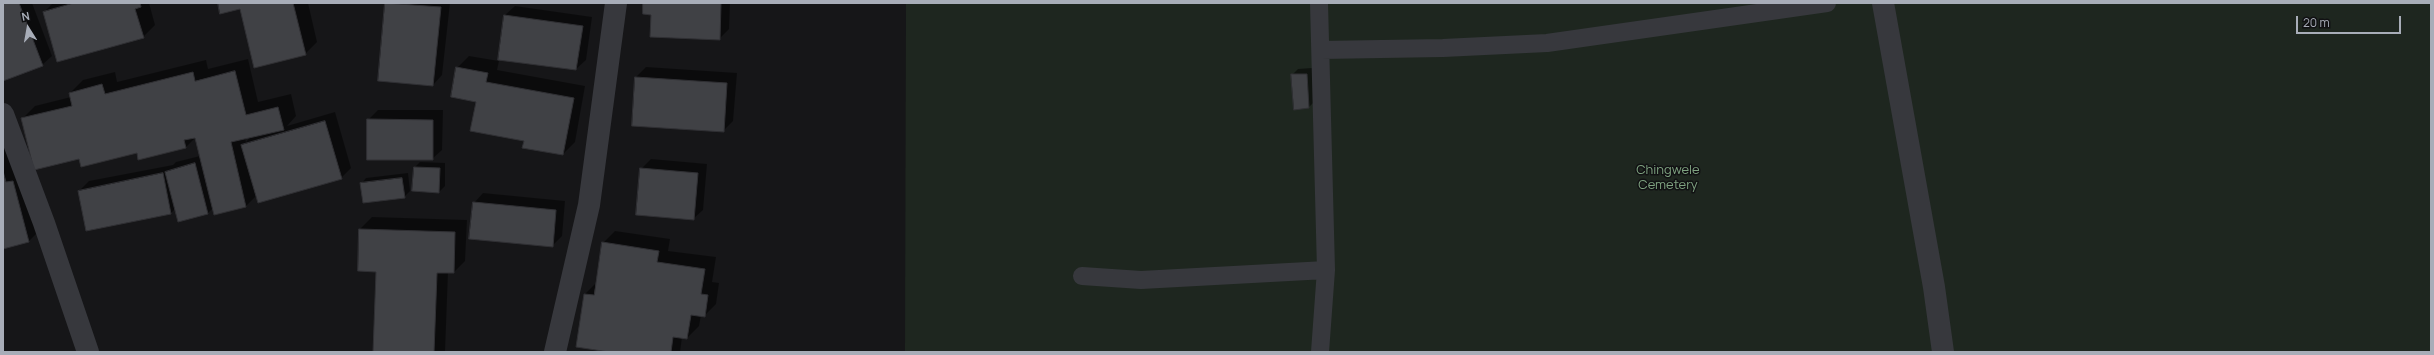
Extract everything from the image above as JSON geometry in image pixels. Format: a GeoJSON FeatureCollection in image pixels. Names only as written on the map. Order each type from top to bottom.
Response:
{"type":"FeatureCollection","features":[{"type":"Feature","properties":{"kind":"street"},"geometry":{"type":"LineString","coordinates":[[555,352],[589,205],[616,3]]}},
{"type":"Feature","properties":{"kind":"street"},"geometry":{"type":"LineString","coordinates":[[1883,3],[1934,287],[1943,352]]}},
{"type":"Feature","properties":{"kind":"street"},"geometry":{"type":"LineString","coordinates":[[3,114],[44,223],[88,352]]}},
{"type":"Feature","properties":{"kind":"lane"},"geometry":{"type":"LineString","coordinates":[[1319,3],[1326,270],[1320,352]]}},
{"type":"Feature","properties":{"kind":"lane"},"geometry":{"type":"LineString","coordinates":[[1320,50],[1443,48],[1547,43],[1828,3]]}},
{"type":"Feature","properties":{"kind":"lane"},"geometry":{"type":"LineString","coordinates":[[1082,276],[1141,280],[1326,270]]}},
{"type":"Feature","properties":{"kind":"green space","name":"Chingwele Cemetery"},"geometry":{"type":"Polygon","coordinates":[[[906,3],[2431,3],[2431,352],[905,352],[906,3]]]}},
{"type":"Feature","properties":{"kind":"building"},"geometry":{"type":"Polygon","coordinates":[[[3,3],[19,3],[43,66],[3,81],[3,3]]]}},
{"type":"Feature","properties":{"kind":"building"},"geometry":{"type":"Polygon","coordinates":[[[74,3],[140,3],[141,7],[135,9],[144,38],[57,62],[43,12],[74,3]]]}},
{"type":"Feature","properties":{"kind":"building"},"geometry":{"type":"Polygon","coordinates":[[[218,3],[293,3],[306,55],[254,68],[240,9],[220,14],[218,3]]]}},
{"type":"Feature","properties":{"kind":"building"},"geometry":{"type":"Polygon","coordinates":[[[385,3],[441,7],[433,86],[378,81],[385,3]]]}},
{"type":"Feature","properties":{"kind":"building"},"geometry":{"type":"Polygon","coordinates":[[[643,3],[721,3],[720,40],[650,37],[651,15],[643,14],[643,3]]]}},
{"type":"Feature","properties":{"kind":"building"},"geometry":{"type":"Polygon","coordinates":[[[504,15],[583,26],[576,70],[498,60],[504,15]]]}},
{"type":"Feature","properties":{"kind":"building"},"geometry":{"type":"Polygon","coordinates":[[[456,67],[488,73],[486,82],[574,98],[563,155],[522,148],[524,141],[470,131],[476,102],[451,97],[456,67]]]}},
{"type":"Feature","properties":{"kind":"building"},"geometry":{"type":"Polygon","coordinates":[[[235,71],[246,115],[278,107],[284,130],[231,142],[246,207],[214,215],[195,138],[184,140],[186,148],[138,160],[137,153],[81,167],[79,159],[34,170],[21,118],[72,106],[69,93],[102,84],[105,94],[193,72],[195,81],[235,71]]]}},
{"type":"Feature","properties":{"kind":"building"},"geometry":{"type":"Polygon","coordinates":[[[1291,74],[1307,74],[1309,108],[1294,110],[1291,74]]]}},
{"type":"Feature","properties":{"kind":"building"},"geometry":{"type":"Polygon","coordinates":[[[635,77],[727,83],[724,132],[632,126],[635,77]]]}},
{"type":"Feature","properties":{"kind":"building"},"geometry":{"type":"Polygon","coordinates":[[[367,119],[433,120],[433,160],[367,160],[367,119]]]}},
{"type":"Feature","properties":{"kind":"building"},"geometry":{"type":"Polygon","coordinates":[[[325,121],[342,179],[258,203],[241,145],[325,121]]]}},
{"type":"Feature","properties":{"kind":"building"},"geometry":{"type":"Polygon","coordinates":[[[195,163],[208,214],[178,222],[165,172],[195,163]]]}},
{"type":"Feature","properties":{"kind":"building"},"geometry":{"type":"Polygon","coordinates":[[[414,167],[440,168],[439,193],[412,191],[414,167]]]}},
{"type":"Feature","properties":{"kind":"building"},"geometry":{"type":"Polygon","coordinates":[[[640,168],[698,173],[694,220],[636,215],[640,168]]]}},
{"type":"Feature","properties":{"kind":"building"},"geometry":{"type":"Polygon","coordinates":[[[3,171],[6,182],[13,181],[29,242],[3,249],[3,171]]]}},
{"type":"Feature","properties":{"kind":"building"},"geometry":{"type":"Polygon","coordinates":[[[163,173],[171,214],[86,231],[78,191],[163,173]]]}},
{"type":"Feature","properties":{"kind":"building"},"geometry":{"type":"Polygon","coordinates":[[[402,178],[405,198],[363,203],[360,183],[402,178]]]}},
{"type":"Feature","properties":{"kind":"building"},"geometry":{"type":"Polygon","coordinates":[[[473,202],[556,210],[553,247],[469,239],[473,202]]]}},
{"type":"Feature","properties":{"kind":"building"},"geometry":{"type":"Polygon","coordinates":[[[359,229],[455,232],[454,273],[437,273],[434,352],[373,352],[376,272],[358,271],[359,229]]]}},
{"type":"Feature","properties":{"kind":"building"},"geometry":{"type":"Polygon","coordinates":[[[602,242],[659,251],[657,262],[705,269],[701,294],[708,295],[705,317],[691,315],[687,339],[673,337],[671,352],[609,352],[576,347],[584,294],[594,295],[602,242]]]}}]}
